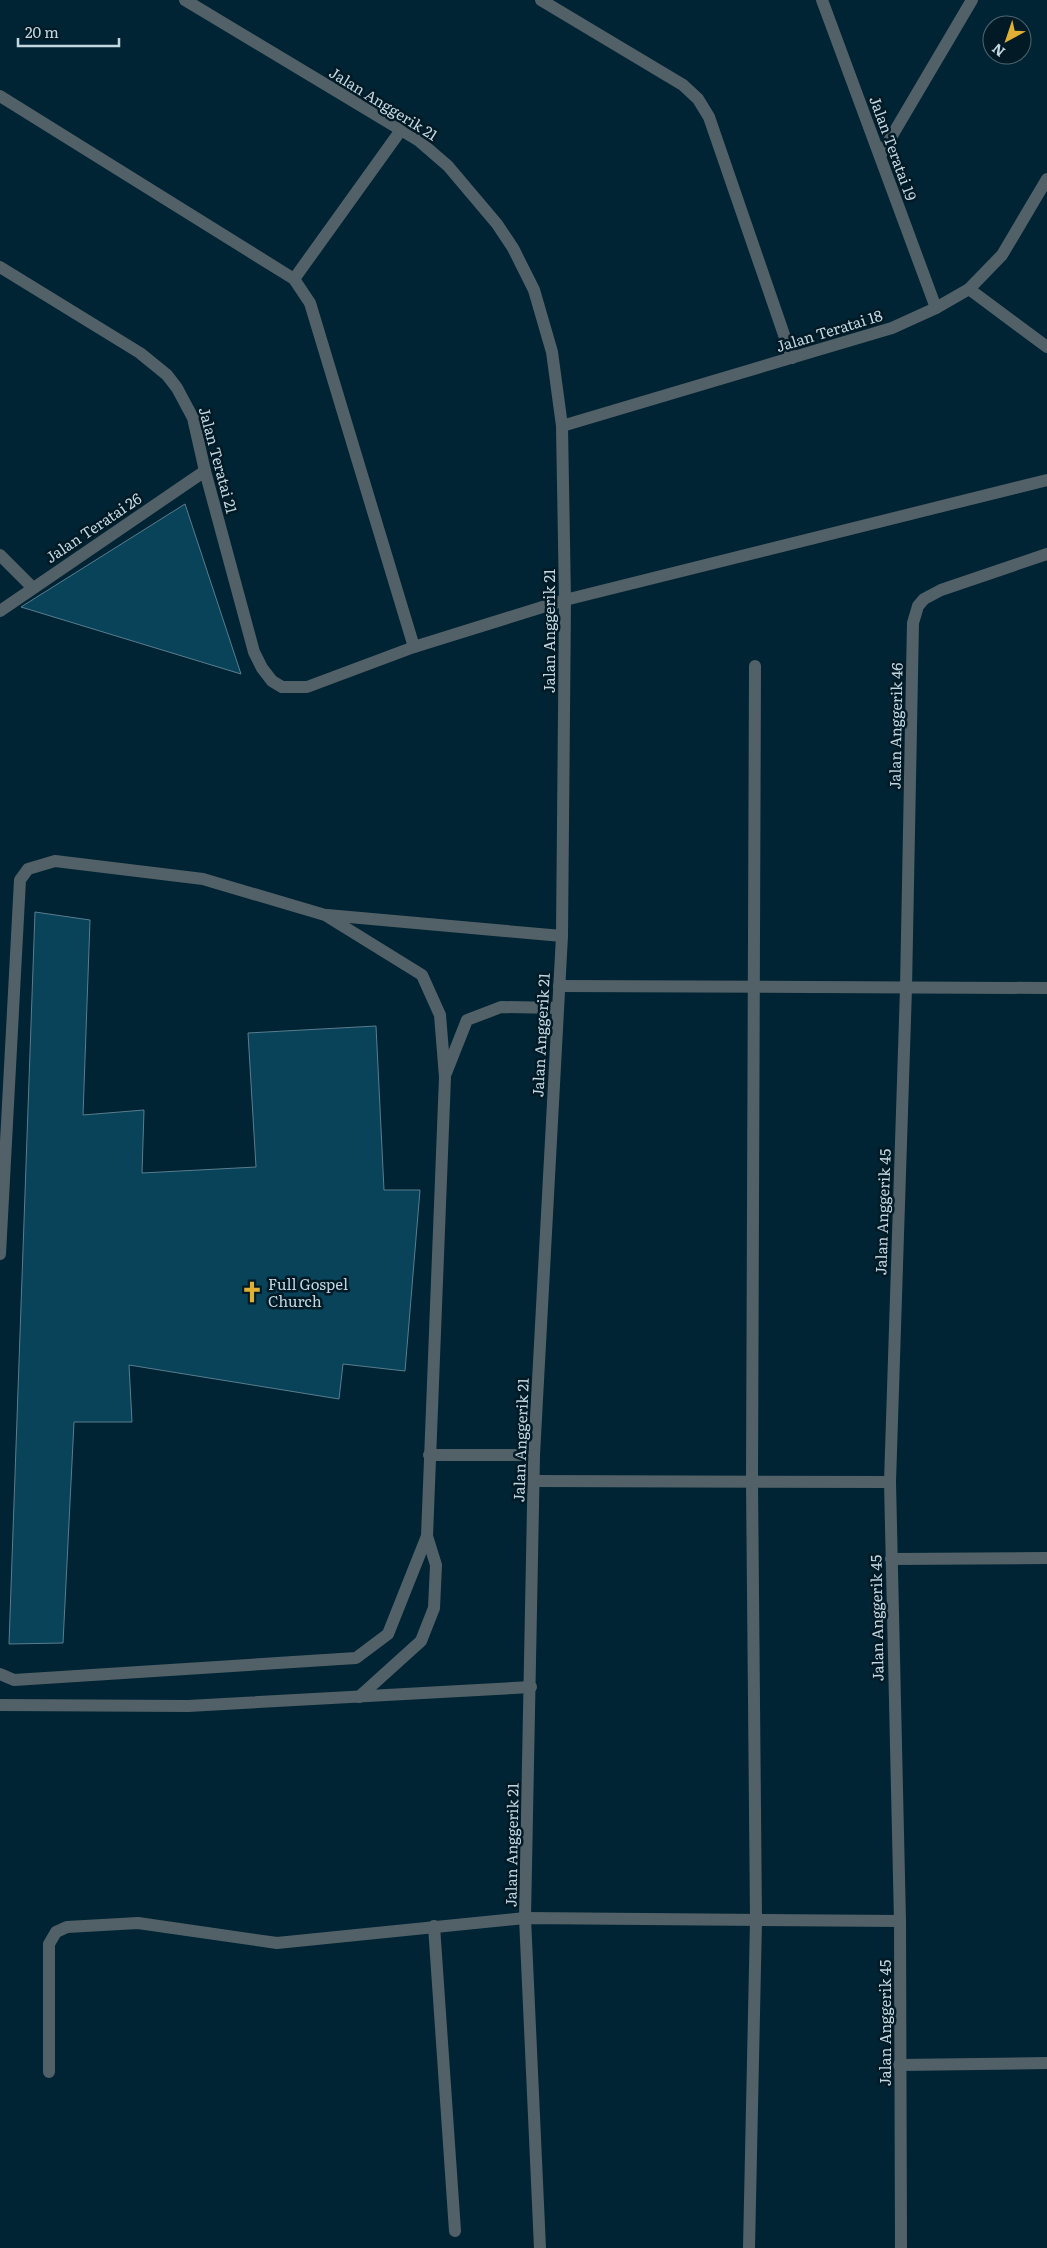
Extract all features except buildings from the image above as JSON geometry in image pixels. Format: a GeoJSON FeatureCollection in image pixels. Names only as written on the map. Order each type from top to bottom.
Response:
{"type":"FeatureCollection","features":[{"type":"Feature","properties":{"kind":"street","name":"Jalan Anggerik 21"},"geometry":{"type":"LineString","coordinates":[[185,0],[418,140],[448,166],[477,198],[513,248],[534,290],[552,352],[562,426],[565,600],[562,936],[534,1455],[531,1687],[525,1918],[540,2248]]}},
{"type":"Feature","properties":{"kind":"street"},"geometry":{"type":"LineString","coordinates":[[541,0],[683,85],[698,99],[709,117],[792,358]]}},
{"type":"Feature","properties":{"kind":"street","name":"Jalan Teratai 19"},"geometry":{"type":"LineString","coordinates":[[822,0],[936,308]]}},
{"type":"Feature","properties":{"kind":"street"},"geometry":{"type":"LineString","coordinates":[[880,156],[972,0]]}},
{"type":"Feature","properties":{"kind":"street"},"geometry":{"type":"LineString","coordinates":[[0,96],[294,279],[310,303],[414,647],[565,600],[1047,480]]}},
{"type":"Feature","properties":{"kind":"street"},"geometry":{"type":"LineString","coordinates":[[294,279],[401,130]]}},
{"type":"Feature","properties":{"kind":"street","name":"Jalan Teratai 18"},"geometry":{"type":"LineString","coordinates":[[562,426],[892,328],[936,308],[969,289],[1002,255],[1047,179]]}},
{"type":"Feature","properties":{"kind":"street","name":"Jalan Teratai 21"},"geometry":{"type":"LineString","coordinates":[[0,267],[140,353],[167,375],[187,403],[193,418],[205,471],[254,652],[262,668],[272,681],[282,688],[307,686],[414,647]]}},
{"type":"Feature","properties":{"kind":"street"},"geometry":{"type":"LineString","coordinates":[[969,289],[1047,346]]}},
{"type":"Feature","properties":{"kind":"street","name":"Jalan Teratai 26"},"geometry":{"type":"LineString","coordinates":[[0,611],[32,587],[205,471]]}},
{"type":"Feature","properties":{"kind":"street","name":"Jalan Anggerik 46"},"geometry":{"type":"LineString","coordinates":[[906,988],[914,614],[924,599],[941,590],[1047,554]]}},
{"type":"Feature","properties":{"kind":"street"},"geometry":{"type":"LineString","coordinates":[[0,555],[32,587]]}},
{"type":"Feature","properties":{"kind":"street"},"geometry":{"type":"LineString","coordinates":[[749,2248],[756,1920],[752,1482],[752,988],[755,666]]}},
{"type":"Feature","properties":{"kind":"street"},"geometry":{"type":"LineString","coordinates":[[0,1254],[20,880],[28,869],[55,861],[203,879],[325,914],[562,936]]}},
{"type":"Feature","properties":{"kind":"street"},"geometry":{"type":"LineString","coordinates":[[325,914],[422,975],[440,1015],[445,1076],[427,1536],[436,1565],[434,1608],[421,1641],[359,1697]]}},
{"type":"Feature","properties":{"kind":"street"},"geometry":{"type":"LineString","coordinates":[[559,986],[1047,988]]}},
{"type":"Feature","properties":{"kind":"street","name":"Jalan Anggerik 45"},"geometry":{"type":"LineString","coordinates":[[901,2248],[900,1920],[890,1482],[906,988]]}},
{"type":"Feature","properties":{"kind":"street"},"geometry":{"type":"LineString","coordinates":[[445,1076],[467,1020],[501,1007],[558,1008]]}},
{"type":"Feature","properties":{"kind":"street"},"geometry":{"type":"LineString","coordinates":[[429,1455],[534,1455]]}},
{"type":"Feature","properties":{"kind":"street"},"geometry":{"type":"LineString","coordinates":[[534,1480],[890,1482]]}},
{"type":"Feature","properties":{"kind":"street"},"geometry":{"type":"LineString","coordinates":[[0,1674],[14,1680],[356,1658],[388,1634],[427,1536]]}},
{"type":"Feature","properties":{"kind":"street"},"geometry":{"type":"LineString","coordinates":[[891,1559],[1047,1558]]}},
{"type":"Feature","properties":{"kind":"street"},"geometry":{"type":"LineString","coordinates":[[0,1705],[188,1706],[531,1687]]}},
{"type":"Feature","properties":{"kind":"street"},"geometry":{"type":"LineString","coordinates":[[49,2072],[49,1944],[56,1932],[67,1927],[138,1923],[276,1943],[525,1918],[900,1920]]}},
{"type":"Feature","properties":{"kind":"street"},"geometry":{"type":"LineString","coordinates":[[434,1926],[455,2230]]}},
{"type":"Feature","properties":{"kind":"street"},"geometry":{"type":"LineString","coordinates":[[900,2065],[1047,2063]]}},
{"type":"Feature","properties":{"kind":"place","name":"Full Gospel Church"},"geometry":{"type":"Point","coordinates":[252,1292]}}]}
